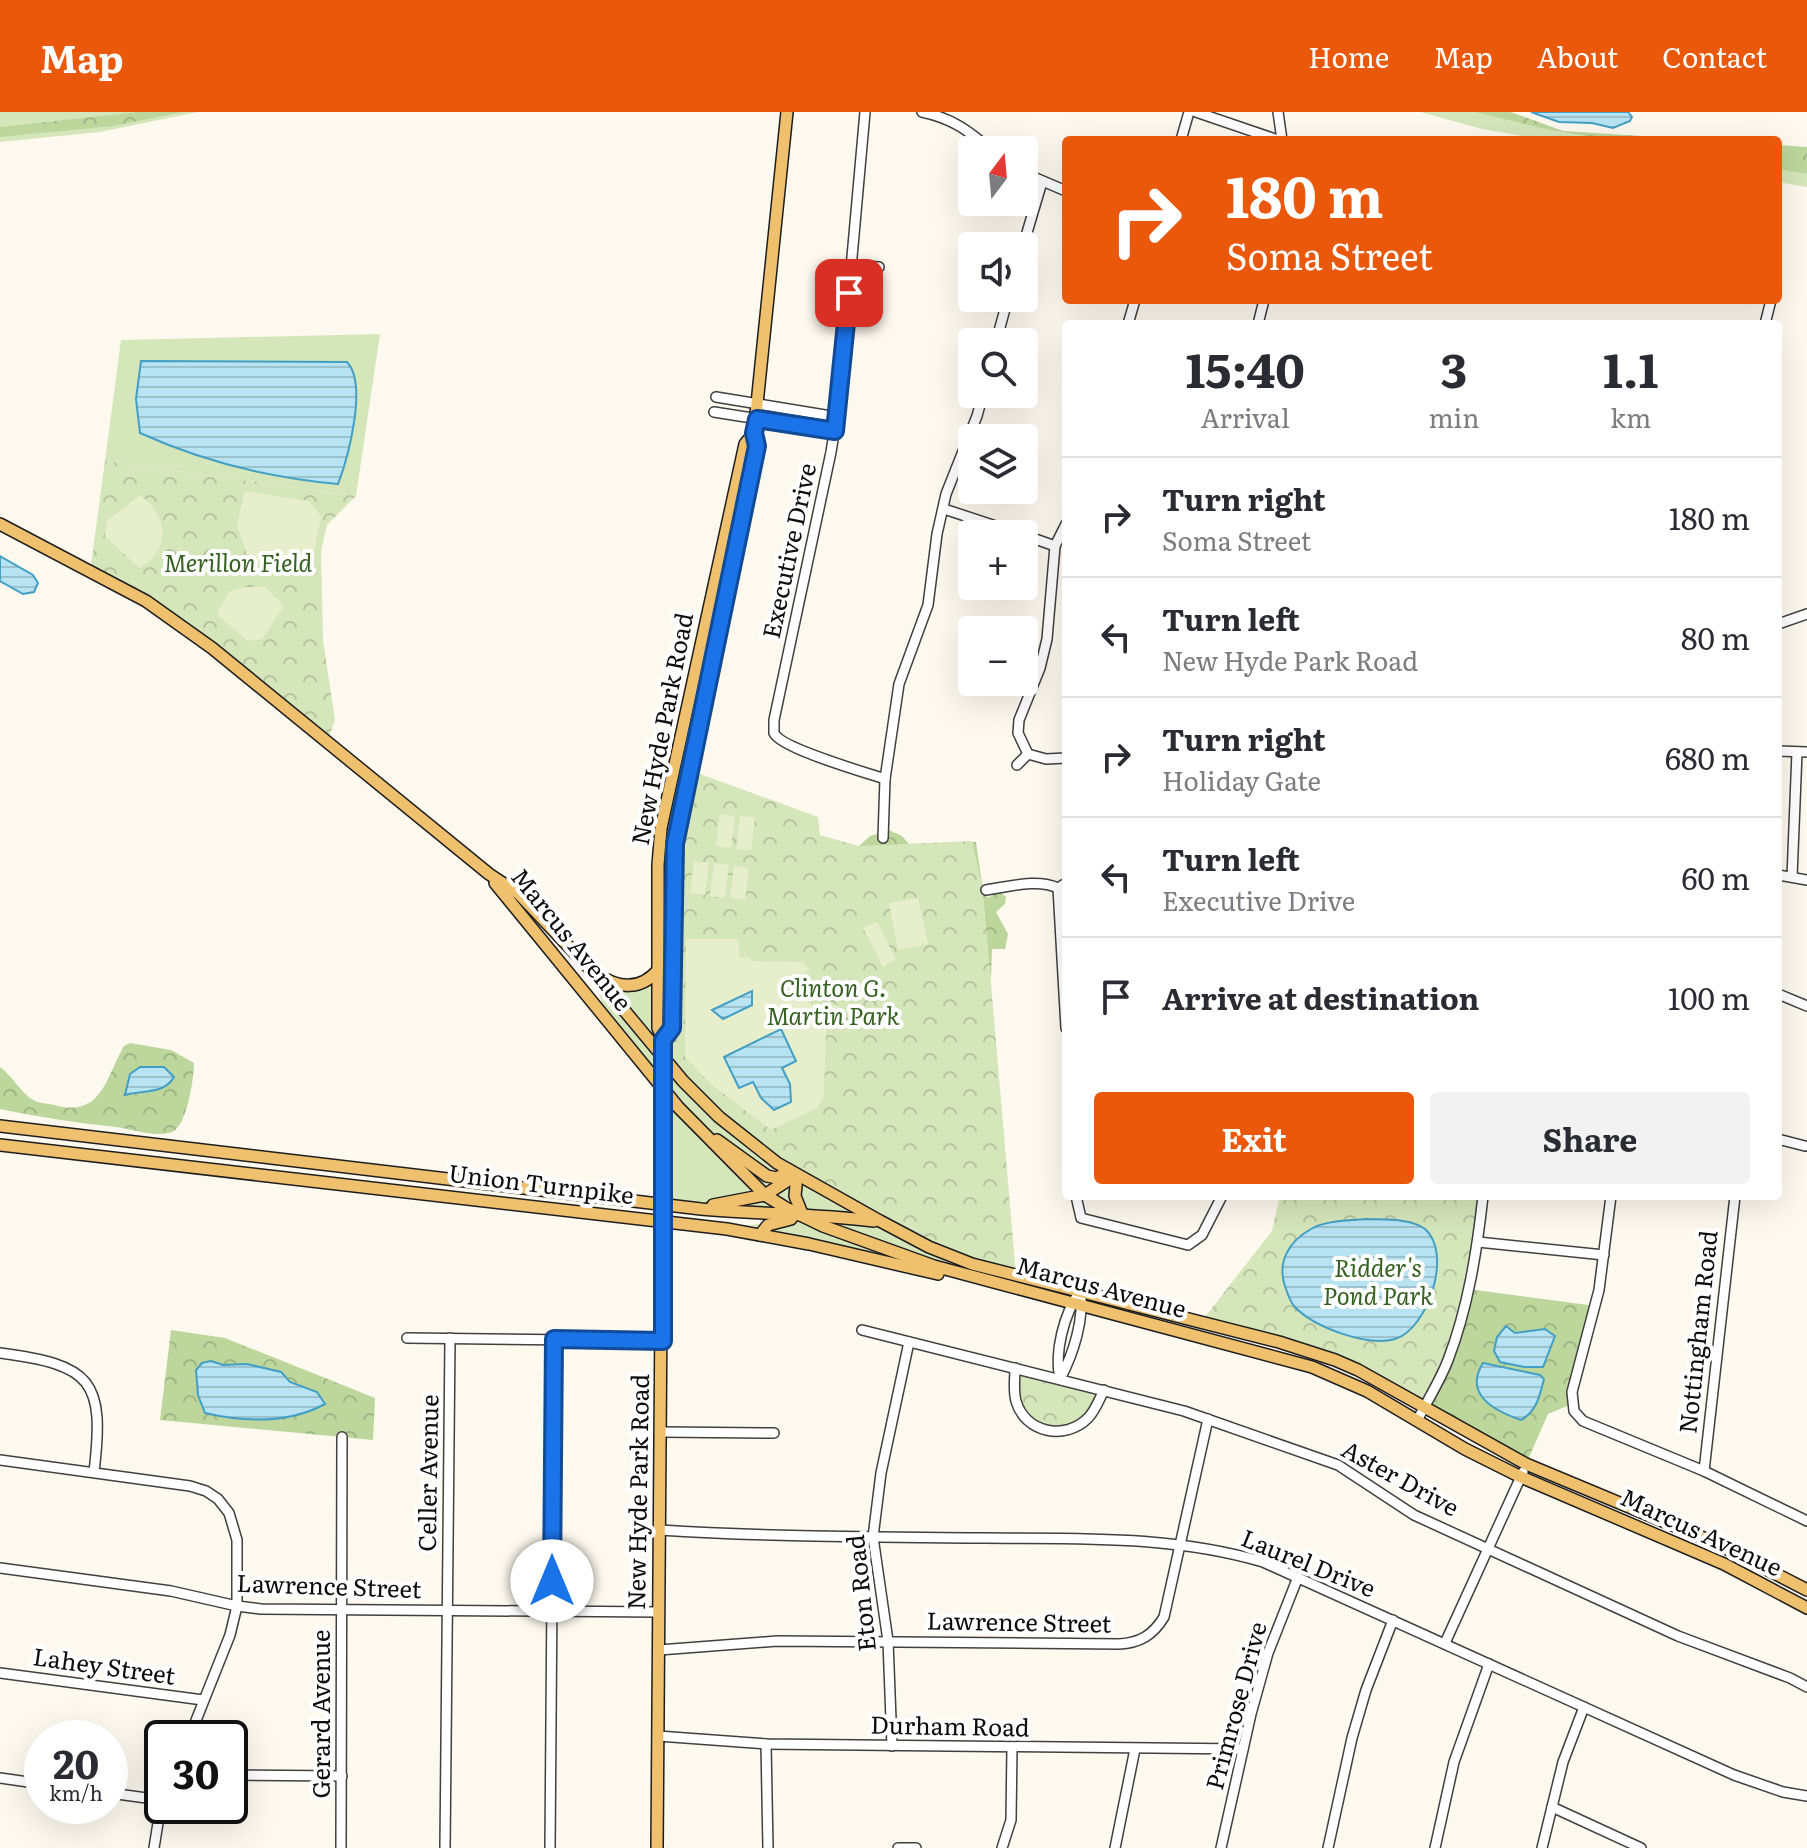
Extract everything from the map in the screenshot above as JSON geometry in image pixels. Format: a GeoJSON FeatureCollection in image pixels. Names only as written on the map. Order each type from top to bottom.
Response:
{"type":"FeatureCollection","features":[{"type":"Feature","properties":{"kind":"main road","name":"New Hyde Park Road"},"geometry":{"type":"LineString","coordinates":[[663,1040],[672,1028],[675,844],[757,446],[754,433],[787,112]]}},
{"type":"Feature","properties":{"kind":"main road","name":"New Hyde Park Road"},"geometry":{"type":"LineString","coordinates":[[657,1848],[663,1341],[663,1040],[658,1028],[658,865],[661,828],[745,444],[754,433]]}},
{"type":"Feature","properties":{"kind":"main road","name":"Marcus Avenue"},"geometry":{"type":"LineString","coordinates":[[0,524],[146,601],[212,648],[489,874],[519,894],[589,968],[683,1081],[719,1117],[793,1173],[929,1247],[972,1264],[1310,1351],[1358,1370],[1526,1464],[1718,1544],[1807,1590]]}},
{"type":"Feature","properties":{"kind":"main road","name":"Marcus Avenue"},"geometry":{"type":"LineString","coordinates":[[489,874],[663,1090],[765,1195],[823,1226],[934,1266],[1312,1367],[1367,1391],[1521,1477],[1724,1564],[1807,1608]]}},
{"type":"Feature","properties":{"kind":"main road"},"geometry":{"type":"LineString","coordinates":[[589,968],[605,980],[624,986],[636,986],[651,978],[659,969]]}},
{"type":"Feature","properties":{"kind":"main road"},"geometry":{"type":"LineString","coordinates":[[617,1032],[640,1049],[663,1055]]}},
{"type":"Feature","properties":{"kind":"main road"},"geometry":{"type":"LineString","coordinates":[[688,1118],[767,1176],[777,1178],[793,1173]]}},
{"type":"Feature","properties":{"kind":"main road","name":"Union Turnpike"},"geometry":{"type":"LineString","coordinates":[[0,1126],[687,1208],[880,1221]]}},
{"type":"Feature","properties":{"kind":"main road","name":"Union Turnpike"},"geometry":{"type":"LineString","coordinates":[[0,1145],[760,1235],[1077,1305]]}},
{"type":"Feature","properties":{"kind":"main road"},"geometry":{"type":"LineString","coordinates":[[687,1208],[726,1204],[765,1195],[793,1173]]}},
{"type":"Feature","properties":{"kind":"main road"},"geometry":{"type":"LineString","coordinates":[[760,1235],[768,1225],[803,1216],[795,1196],[793,1173]]}},
{"type":"Feature","properties":{"kind":"street","name":"Executive Drive"},"geometry":{"type":"LineString","coordinates":[[865,112],[835,431],[774,720],[774,733],[780,740],[814,755],[885,779]]}},
{"type":"Feature","properties":{"kind":"street"},"geometry":{"type":"LineString","coordinates":[[922,112],[951,119],[975,136]]}},
{"type":"Feature","properties":{"kind":"street"},"geometry":{"type":"LineString","coordinates":[[1182,136],[1189,112]]}},
{"type":"Feature","properties":{"kind":"street"},"geometry":{"type":"LineString","coordinates":[[1196,112],[1268,136]]}},
{"type":"Feature","properties":{"kind":"street"},"geometry":{"type":"LineString","coordinates":[[1278,112],[1280,136]]}},
{"type":"Feature","properties":{"kind":"street"},"geometry":{"type":"LineString","coordinates":[[1038,180],[1062,190]]}},
{"type":"Feature","properties":{"kind":"street"},"geometry":{"type":"LineString","coordinates":[[1027,232],[1042,182]]}},
{"type":"Feature","properties":{"kind":"street"},"geometry":{"type":"LineString","coordinates":[[851,265],[879,267]]}},
{"type":"Feature","properties":{"kind":"street"},"geometry":{"type":"LineString","coordinates":[[716,397],[837,417]]}},
{"type":"Feature","properties":{"kind":"street"},"geometry":{"type":"LineString","coordinates":[[883,838],[885,779],[899,684],[928,605],[937,534],[950,483],[979,408]]}},
{"type":"Feature","properties":{"kind":"street"},"geometry":{"type":"LineString","coordinates":[[714,412],[835,431]]}},
{"type":"Feature","properties":{"kind":"street"},"geometry":{"type":"LineString","coordinates":[[944,509],[977,520]]}},
{"type":"Feature","properties":{"kind":"street"},"geometry":{"type":"LineString","coordinates":[[1062,532],[1055,546],[1047,639],[1040,668],[1019,720],[1018,733],[1028,754],[1046,759],[1062,758]]}},
{"type":"Feature","properties":{"kind":"street"},"geometry":{"type":"LineString","coordinates":[[1038,540],[1055,546]]}},
{"type":"Feature","properties":{"kind":"street"},"geometry":{"type":"LineString","coordinates":[[1782,623],[1807,614]]}},
{"type":"Feature","properties":{"kind":"street"},"geometry":{"type":"LineString","coordinates":[[1782,751],[1802,752],[1792,877]]}},
{"type":"Feature","properties":{"kind":"street"},"geometry":{"type":"LineString","coordinates":[[1017,765],[1028,754]]}},
{"type":"Feature","properties":{"kind":"street"},"geometry":{"type":"LineString","coordinates":[[1782,876],[1807,880]]}},
{"type":"Feature","properties":{"kind":"street"},"geometry":{"type":"LineString","coordinates":[[986,890],[1034,884],[1062,886]]}},
{"type":"Feature","properties":{"kind":"street"},"geometry":{"type":"LineString","coordinates":[[1782,996],[1807,1006]]}},
{"type":"Feature","properties":{"kind":"street"},"geometry":{"type":"LineString","coordinates":[[1782,1140],[1805,1146]]}},
{"type":"Feature","properties":{"kind":"street"},"geometry":{"type":"LineString","coordinates":[[193,1167],[195,1149]]}},
{"type":"Feature","properties":{"kind":"street"},"geometry":{"type":"LineString","coordinates":[[1077,1200],[1081,1218],[1188,1245],[1202,1235],[1220,1200]]}},
{"type":"Feature","properties":{"kind":"street"},"geometry":{"type":"LineString","coordinates":[[1417,1421],[1447,1363],[1459,1330],[1478,1242],[1483,1200]]}},
{"type":"Feature","properties":{"kind":"street"},"geometry":{"type":"LineString","coordinates":[[1611,1200],[1596,1306],[1572,1392],[1574,1411],[1583,1421],[1704,1471],[1807,1521]]}},
{"type":"Feature","properties":{"kind":"street","name":"Nottingham Road"},"geometry":{"type":"LineString","coordinates":[[1704,1471],[1735,1200]]}},
{"type":"Feature","properties":{"kind":"street"},"geometry":{"type":"LineString","coordinates":[[1478,1242],[1604,1255]]}},
{"type":"Feature","properties":{"kind":"street"},"geometry":{"type":"LineString","coordinates":[[1060,1379],[1056,1361],[1080,1291]]}},
{"type":"Feature","properties":{"kind":"street","name":"Aster Drive"},"geometry":{"type":"LineString","coordinates":[[862,1330],[1208,1419],[1338,1465],[1414,1515],[1678,1636],[1807,1687]]}},
{"type":"Feature","properties":{"kind":"street"},"geometry":{"type":"LineString","coordinates":[[407,1338],[663,1341]]}},
{"type":"Feature","properties":{"kind":"street","name":"Celler Avenue"},"geometry":{"type":"LineString","coordinates":[[445,1848],[450,1338]]}},
{"type":"Feature","properties":{"kind":"street"},"geometry":{"type":"LineString","coordinates":[[550,1848],[554,1339]]}},
{"type":"Feature","properties":{"kind":"street","name":"Eton Road"},"geometry":{"type":"LineString","coordinates":[[892,1746],[888,1641],[873,1537],[881,1473],[909,1342]]}},
{"type":"Feature","properties":{"kind":"street"},"geometry":{"type":"LineString","coordinates":[[0,1353],[63,1365],[87,1385],[97,1407],[99,1427],[94,1472]]}},
{"type":"Feature","properties":{"kind":"street"},"geometry":{"type":"LineString","coordinates":[[1015,1368],[1014,1393],[1020,1411],[1028,1421],[1048,1431],[1065,1431],[1080,1425],[1093,1413],[1104,1390]]}},
{"type":"Feature","properties":{"kind":"street","name":"Lawrence Street"},"geometry":{"type":"LineString","coordinates":[[659,1650],[777,1641],[1119,1644],[1140,1641],[1157,1629],[1164,1617],[1208,1419]]}},
{"type":"Feature","properties":{"kind":"street"},"geometry":{"type":"LineString","coordinates":[[662,1432],[774,1433]]}},
{"type":"Feature","properties":{"kind":"street","name":"Gerard Avenue"},"geometry":{"type":"LineString","coordinates":[[341,1848],[342,1437]]}},
{"type":"Feature","properties":{"kind":"street"},"geometry":{"type":"LineString","coordinates":[[0,1460],[190,1486],[218,1499],[229,1513],[237,1540],[237,1606],[230,1635],[196,1720]]}},
{"type":"Feature","properties":{"kind":"street"},"geometry":{"type":"LineString","coordinates":[[1445,1643],[1526,1464]]}},
{"type":"Feature","properties":{"kind":"street","name":"Laurel Drive"},"geometry":{"type":"LineString","coordinates":[[660,1530],[773,1537],[1102,1539],[1180,1545],[1238,1555],[1298,1577],[1761,1786],[1807,1796]]}},
{"type":"Feature","properties":{"kind":"street","name":"Lawrence Street"},"geometry":{"type":"LineString","coordinates":[[0,1568],[171,1591],[237,1606],[659,1612]]}},
{"type":"Feature","properties":{"kind":"street","name":"Primrose Drive"},"geometry":{"type":"LineString","coordinates":[[1221,1848],[1268,1653],[1298,1577]]}},
{"type":"Feature","properties":{"kind":"street"},"geometry":{"type":"LineString","coordinates":[[1328,1848],[1366,1690],[1393,1620]]}},
{"type":"Feature","properties":{"kind":"street"},"geometry":{"type":"LineString","coordinates":[[1435,1848],[1454,1762],[1489,1664]]}},
{"type":"Feature","properties":{"kind":"street","name":"Lahey Street"},"geometry":{"type":"LineString","coordinates":[[0,1673],[203,1700]]}},
{"type":"Feature","properties":{"kind":"street"},"geometry":{"type":"LineString","coordinates":[[1542,1848],[1563,1762],[1584,1707]]}},
{"type":"Feature","properties":{"kind":"street","name":"Durham Road"},"geometry":{"type":"LineString","coordinates":[[658,1736],[766,1744],[1243,1749]]}},
{"type":"Feature","properties":{"kind":"street"},"geometry":{"type":"LineString","coordinates":[[766,1744],[768,1848]]}},
{"type":"Feature","properties":{"kind":"street"},"geometry":{"type":"LineString","coordinates":[[1002,1848],[1011,1820],[1012,1747]]}},
{"type":"Feature","properties":{"kind":"street"},"geometry":{"type":"LineString","coordinates":[[1115,1848],[1135,1749]]}},
{"type":"Feature","properties":{"kind":"street"},"geometry":{"type":"LineString","coordinates":[[248,1775],[342,1776]]}},
{"type":"Feature","properties":{"kind":"street"},"geometry":{"type":"LineString","coordinates":[[0,1778],[24,1781]]}},
{"type":"Feature","properties":{"kind":"street"},"geometry":{"type":"LineString","coordinates":[[1552,1807],[1641,1848]]}},
{"type":"Feature","properties":{"kind":"street"},"geometry":{"type":"LineString","coordinates":[[154,1848],[159,1824]]}},
{"type":"Feature","properties":{"kind":"street"},"geometry":{"type":"LineString","coordinates":[[898,1848],[916,1848]]}},
{"type":"Feature","properties":{"kind":"green space"},"geometry":{"type":"Polygon","coordinates":[[[0,112],[198,112],[100,132],[0,142],[0,112]]]}},
{"type":"Feature","properties":{"kind":"green space"},"geometry":{"type":"Polygon","coordinates":[[[138,112],[182,112],[114,126],[0,137],[0,127],[138,112]]]}},
{"type":"Feature","properties":{"kind":"green space"},"geometry":{"type":"Polygon","coordinates":[[[1420,112],[1474,112],[1586,136],[1522,136],[1420,112]]]}},
{"type":"Feature","properties":{"kind":"green space"},"geometry":{"type":"Polygon","coordinates":[[[1474,112],[1511,112],[1563,131],[1641,136],[1586,136],[1474,112]]]}},
{"type":"Feature","properties":{"kind":"green space"},"geometry":{"type":"Polygon","coordinates":[[[1782,145],[1807,147],[1807,174],[1782,170],[1782,145]]]}},
{"type":"Feature","properties":{"kind":"green space"},"geometry":{"type":"Polygon","coordinates":[[[1782,170],[1807,174],[1807,187],[1782,183],[1782,170]]]}},
{"type":"Feature","properties":{"kind":"green space"},"geometry":{"type":"Polygon","coordinates":[[[380,334],[356,496],[105,461],[121,340],[380,334]],[[141,361],[347,462],[356,395],[353,371],[347,362],[141,361]]]}},
{"type":"Feature","properties":{"kind":"green space","name":"Merillon Field"},"geometry":{"type":"Polygon","coordinates":[[[105,461],[356,496],[327,525],[321,551],[323,640],[335,720],[327,742],[212,648],[90,572],[105,461]]]}},
{"type":"Feature","properties":{"kind":"green space"},"geometry":{"type":"Polygon","coordinates":[[[245,491],[309,501],[321,516],[310,574],[278,575],[249,559],[237,525],[245,491]]]}},
{"type":"Feature","properties":{"kind":"green space"},"geometry":{"type":"Polygon","coordinates":[[[140,495],[156,512],[162,532],[157,552],[139,568],[105,536],[107,521],[140,495]]]}},
{"type":"Feature","properties":{"kind":"green space"},"geometry":{"type":"Polygon","coordinates":[[[265,587],[284,606],[262,639],[248,641],[218,616],[230,591],[265,587]]]}},
{"type":"Feature","properties":{"kind":"green space","name":"Clinton G. Martin Park"},"geometry":{"type":"Polygon","coordinates":[[[681,767],[818,817],[820,835],[859,846],[972,841],[983,890],[1016,1275],[972,1264],[765,1154],[663,1055],[664,879],[667,839],[681,767]]]}},
{"type":"Feature","properties":{"kind":"green space"},"geometry":{"type":"Polygon","coordinates":[[[720,814],[735,816],[731,848],[716,846],[720,814]]]}},
{"type":"Feature","properties":{"kind":"green space"},"geometry":{"type":"Polygon","coordinates":[[[740,816],[755,818],[751,850],[736,849],[740,816]]]}},
{"type":"Feature","properties":{"kind":"green space"},"geometry":{"type":"Polygon","coordinates":[[[889,830],[902,836],[909,844],[976,842],[982,884],[988,898],[999,891],[1006,897],[1005,904],[996,912],[1008,934],[1005,949],[992,949],[991,978],[859,846],[870,836],[889,830]]]}},
{"type":"Feature","properties":{"kind":"green space"},"geometry":{"type":"Polygon","coordinates":[[[694,861],[709,863],[705,895],[690,893],[694,861]]]}},
{"type":"Feature","properties":{"kind":"green space"},"geometry":{"type":"Polygon","coordinates":[[[714,863],[729,865],[725,898],[710,896],[714,863]]]}},
{"type":"Feature","properties":{"kind":"green space"},"geometry":{"type":"Polygon","coordinates":[[[734,866],[749,868],[745,900],[730,898],[734,866]]]}},
{"type":"Feature","properties":{"kind":"green space"},"geometry":{"type":"Polygon","coordinates":[[[918,898],[928,944],[898,950],[889,903],[918,898]]]}},
{"type":"Feature","properties":{"kind":"green space"},"geometry":{"type":"Polygon","coordinates":[[[877,922],[896,959],[883,967],[863,928],[877,922]]]}},
{"type":"Feature","properties":{"kind":"green space"},"geometry":{"type":"Polygon","coordinates":[[[686,939],[739,939],[739,957],[751,958],[751,961],[803,962],[809,969],[793,983],[820,1015],[835,1004],[841,1011],[826,1023],[824,1096],[817,1108],[771,1130],[711,1084],[685,1057],[686,939]]]}},
{"type":"Feature","properties":{"kind":"green space"},"geometry":{"type":"Polygon","coordinates":[[[651,978],[958,1259],[980,1273],[908,1260],[869,1258],[727,1229],[798,1217],[663,1205],[663,1091],[608,1020],[598,991],[637,1027],[605,980],[624,986],[651,978]]]}},
{"type":"Feature","properties":{"kind":"green space"},"geometry":{"type":"Polygon","coordinates":[[[130,1043],[171,1050],[194,1063],[186,1111],[172,1132],[151,1134],[0,1109],[0,1067],[35,1101],[70,1108],[83,1106],[100,1093],[124,1046],[130,1043]]]}},
{"type":"Feature","properties":{"kind":"green space","name":"Ridder's Pond Park"},"geometry":{"type":"Polygon","coordinates":[[[1279,1200],[1482,1200],[1459,1330],[1424,1407],[1358,1370],[1201,1322],[1272,1231],[1279,1200]]]}},
{"type":"Feature","properties":{"kind":"green space"},"geometry":{"type":"Polygon","coordinates":[[[1468,1289],[1596,1306],[1572,1404],[1548,1414],[1526,1464],[1424,1407],[1468,1289]]]}},
{"type":"Feature","properties":{"kind":"green space"},"geometry":{"type":"Polygon","coordinates":[[[171,1330],[225,1338],[375,1398],[373,1440],[160,1420],[171,1330]],[[211,1361],[247,1418],[291,1418],[317,1392],[289,1382],[281,1372],[247,1364],[223,1365],[211,1361]]]}},
{"type":"Feature","properties":{"kind":"green space"},"geometry":{"type":"Polygon","coordinates":[[[1015,1368],[1104,1390],[1080,1425],[1048,1431],[1020,1411],[1015,1368]]]}},
{"type":"Feature","properties":{"kind":"water"},"geometry":{"type":"Polygon","coordinates":[[[1531,112],[1628,112],[1632,117],[1630,121],[1613,128],[1592,123],[1559,122],[1531,112]]]}},
{"type":"Feature","properties":{"kind":"water"},"geometry":{"type":"Polygon","coordinates":[[[141,361],[347,362],[353,372],[356,403],[351,440],[338,484],[237,467],[140,433],[136,399],[141,361]]]}},
{"type":"Feature","properties":{"kind":"water"},"geometry":{"type":"Polygon","coordinates":[[[0,556],[33,575],[38,583],[34,592],[23,594],[0,581],[0,556]]]}},
{"type":"Feature","properties":{"kind":"water"},"geometry":{"type":"Polygon","coordinates":[[[752,991],[752,1005],[723,1019],[712,1010],[752,991]]]}},
{"type":"Feature","properties":{"kind":"water"},"geometry":{"type":"Polygon","coordinates":[[[781,1029],[796,1061],[782,1068],[790,1084],[791,1102],[774,1110],[761,1098],[753,1082],[739,1088],[724,1057],[781,1029]]]}},
{"type":"Feature","properties":{"kind":"water"},"geometry":{"type":"Polygon","coordinates":[[[140,1067],[164,1067],[174,1077],[164,1087],[125,1095],[130,1074],[140,1067]]]}},
{"type":"Feature","properties":{"kind":"water"},"geometry":{"type":"Polygon","coordinates":[[[1366,1219],[1397,1220],[1419,1225],[1433,1240],[1437,1255],[1437,1272],[1426,1306],[1418,1321],[1395,1339],[1356,1338],[1327,1328],[1294,1306],[1283,1279],[1286,1254],[1303,1234],[1324,1224],[1366,1219]]]}},
{"type":"Feature","properties":{"kind":"water"},"geometry":{"type":"Polygon","coordinates":[[[1506,1326],[1515,1333],[1545,1329],[1555,1336],[1543,1367],[1500,1362],[1494,1351],[1497,1337],[1506,1326]]]}},
{"type":"Feature","properties":{"kind":"water"},"geometry":{"type":"Polygon","coordinates":[[[211,1361],[223,1365],[247,1364],[281,1372],[290,1382],[317,1392],[325,1404],[281,1418],[235,1418],[205,1413],[198,1395],[196,1370],[202,1363],[211,1361]]]}},
{"type":"Feature","properties":{"kind":"water"},"geometry":{"type":"Polygon","coordinates":[[[1483,1363],[1540,1375],[1544,1379],[1531,1412],[1521,1420],[1485,1400],[1477,1384],[1483,1363]]]}},
{"type":"Feature","properties":{"kind":"route"},"geometry":{"type":"LineString","coordinates":[[552,1581],[554,1339],[663,1341],[663,1040],[672,1028],[675,844],[737,551],[757,446],[754,433],[757,419],[835,431],[849,293]]}}]}
